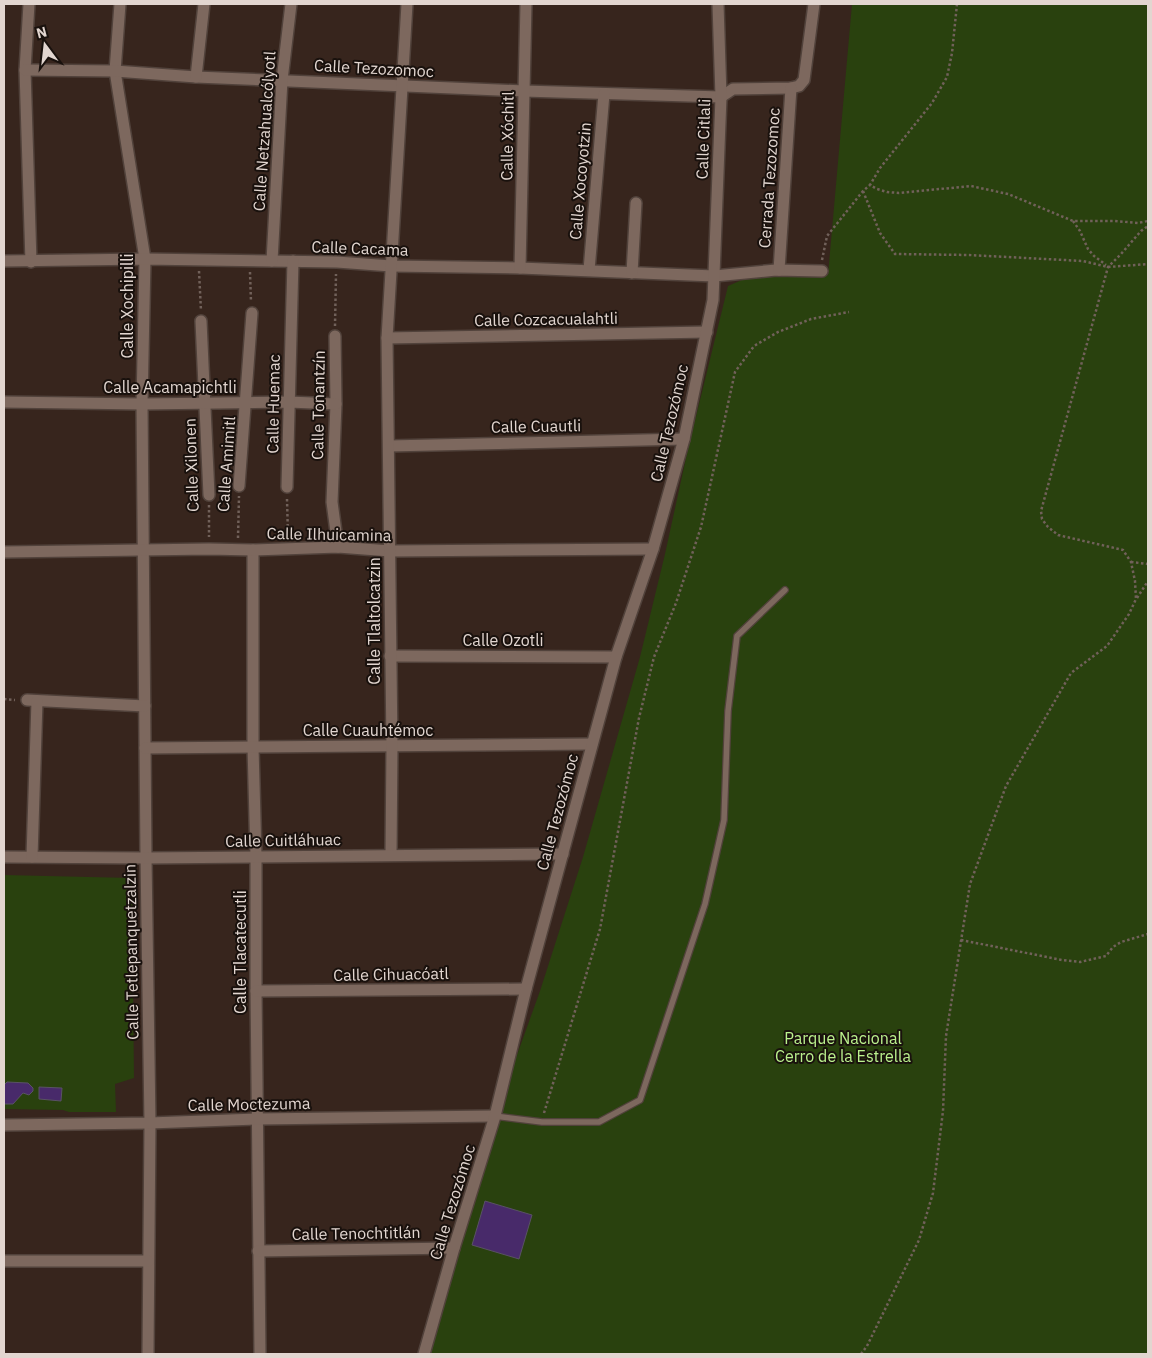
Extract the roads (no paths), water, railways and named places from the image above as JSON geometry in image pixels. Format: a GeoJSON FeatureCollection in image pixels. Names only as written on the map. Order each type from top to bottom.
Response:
{"type":"FeatureCollection","features":[{"type":"Feature","properties":{"kind":"street"},"geometry":{"type":"LineString","coordinates":[[29,4],[25,70],[31,262]]}},
{"type":"Feature","properties":{"kind":"street","name":"Calle Xochipilli"},"geometry":{"type":"LineString","coordinates":[[120,4],[115,71],[145,259],[142,404],[142,550]]}},
{"type":"Feature","properties":{"kind":"street"},"geometry":{"type":"LineString","coordinates":[[196,77],[204,4]]}},
{"type":"Feature","properties":{"kind":"street","name":"Calle Netzahualcólyotl"},"geometry":{"type":"LineString","coordinates":[[272,261],[282,80],[290,4]]}},
{"type":"Feature","properties":{"kind":"street"},"geometry":{"type":"LineString","coordinates":[[391,266],[407,4]]}},
{"type":"Feature","properties":{"kind":"street","name":"Calle Xóchitl"},"geometry":{"type":"LineString","coordinates":[[520,268],[526,4]]}},
{"type":"Feature","properties":{"kind":"street","name":"Calle Citlali"},"geometry":{"type":"LineString","coordinates":[[714,276],[721,97],[718,4]]}},
{"type":"Feature","properties":{"kind":"street","name":"Cerrada Tezozomoc"},"geometry":{"type":"LineString","coordinates":[[721,97],[733,89],[792,88],[800,86],[804,80],[814,4]]}},
{"type":"Feature","properties":{"kind":"street","name":"Calle Tezozomoc"},"geometry":{"type":"LineString","coordinates":[[25,70],[115,71],[196,77],[403,86],[721,97]]}},
{"type":"Feature","properties":{"kind":"street","name":"Cerrada Tezozomoc"},"geometry":{"type":"LineString","coordinates":[[779,270],[792,88]]}},
{"type":"Feature","properties":{"kind":"street","name":"Calle Xocoyotzin"},"geometry":{"type":"LineString","coordinates":[[589,270],[604,94]]}},
{"type":"Feature","properties":{"kind":"street"},"geometry":{"type":"LineString","coordinates":[[632,273],[636,202]]}},
{"type":"Feature","properties":{"kind":"street","name":"Calle Cacama"},"geometry":{"type":"LineString","coordinates":[[4,261],[145,259],[293,261],[391,266],[589,270],[714,276],[776,270],[821,271]]}},
{"type":"Feature","properties":{"kind":"street","name":"Calle Huemac"},"geometry":{"type":"LineString","coordinates":[[287,487],[293,261]]}},
{"type":"Feature","properties":{"kind":"street","name":"Calle Tlaltolcatzin"},"geometry":{"type":"LineString","coordinates":[[391,266],[387,338],[392,746],[391,855]]}},
{"type":"Feature","properties":{"kind":"street","name":"Calle Tezozómoc"},"geometry":{"type":"LineString","coordinates":[[424,1354],[454,1248],[495,1116],[526,989],[616,656],[654,549],[684,439],[713,300],[714,276]]}},
{"type":"Feature","properties":{"kind":"street","name":"Calle Amimitl"},"geometry":{"type":"LineString","coordinates":[[239,486],[252,313]]}},
{"type":"Feature","properties":{"kind":"street","name":"Calle Xilonen"},"geometry":{"type":"LineString","coordinates":[[202,321],[208,495]]}},
{"type":"Feature","properties":{"kind":"street","name":"Calle Cozcacualahtli"},"geometry":{"type":"LineString","coordinates":[[387,338],[706,332]]}},
{"type":"Feature","properties":{"kind":"street","name":"Calle Tonantzín"},"geometry":{"type":"LineString","coordinates":[[335,336],[336,404],[332,502],[338,547]]}},
{"type":"Feature","properties":{"kind":"street","name":"Calle Acamapichtli"},"geometry":{"type":"LineString","coordinates":[[4,402],[142,404],[289,402],[336,404]]}},
{"type":"Feature","properties":{"kind":"street","name":"Calle Cuautli"},"geometry":{"type":"LineString","coordinates":[[389,446],[684,439]]}},
{"type":"Feature","properties":{"kind":"street","name":"Calle Ilhuicamina"},"geometry":{"type":"LineString","coordinates":[[4,552],[252,550],[338,547],[390,552],[654,549]]}},
{"type":"Feature","properties":{"kind":"street","name":"Calle Tetlepanquetzalzin"},"geometry":{"type":"LineString","coordinates":[[142,550],[150,1123],[148,1354]]}},
{"type":"Feature","properties":{"kind":"street","name":"Calle Tlacatecutli"},"geometry":{"type":"LineString","coordinates":[[252,550],[260,1354]]}},
{"type":"Feature","properties":{"kind":"street","name":"Calle Ozotli"},"geometry":{"type":"LineString","coordinates":[[390,656],[616,656]]}},
{"type":"Feature","properties":{"kind":"street"},"geometry":{"type":"LineString","coordinates":[[32,857],[32,700],[145,706]]}},
{"type":"Feature","properties":{"kind":"street","name":"Calle Cuauhtémoc"},"geometry":{"type":"LineString","coordinates":[[146,748],[592,744]]}},
{"type":"Feature","properties":{"kind":"street","name":"Calle Cuitláhuac"},"geometry":{"type":"LineString","coordinates":[[4,857],[146,858],[563,854]]}},
{"type":"Feature","properties":{"kind":"street","name":"Calle Cihuacóatl"},"geometry":{"type":"LineString","coordinates":[[256,991],[526,989]]}},
{"type":"Feature","properties":{"kind":"street","name":"Calle Moctezuma"},"geometry":{"type":"LineString","coordinates":[[4,1124],[495,1116]]}},
{"type":"Feature","properties":{"kind":"street","name":"Calle Tenochtitlán"},"geometry":{"type":"LineString","coordinates":[[258,1251],[454,1248]]}},
{"type":"Feature","properties":{"kind":"street"},"geometry":{"type":"LineString","coordinates":[[4,1261],[148,1261]]}},
{"type":"Feature","properties":{"kind":"lane"},"geometry":{"type":"LineString","coordinates":[[495,1116],[542,1122],[599,1122],[640,1100],[705,904],[724,820],[728,710],[737,636],[785,590]]}},
{"type":"Feature","properties":{"kind":"park label","name":"Parque Nacional Cerro de la Estrella"},"geometry":{"type":"Point","coordinates":[843,1047]}}]}
